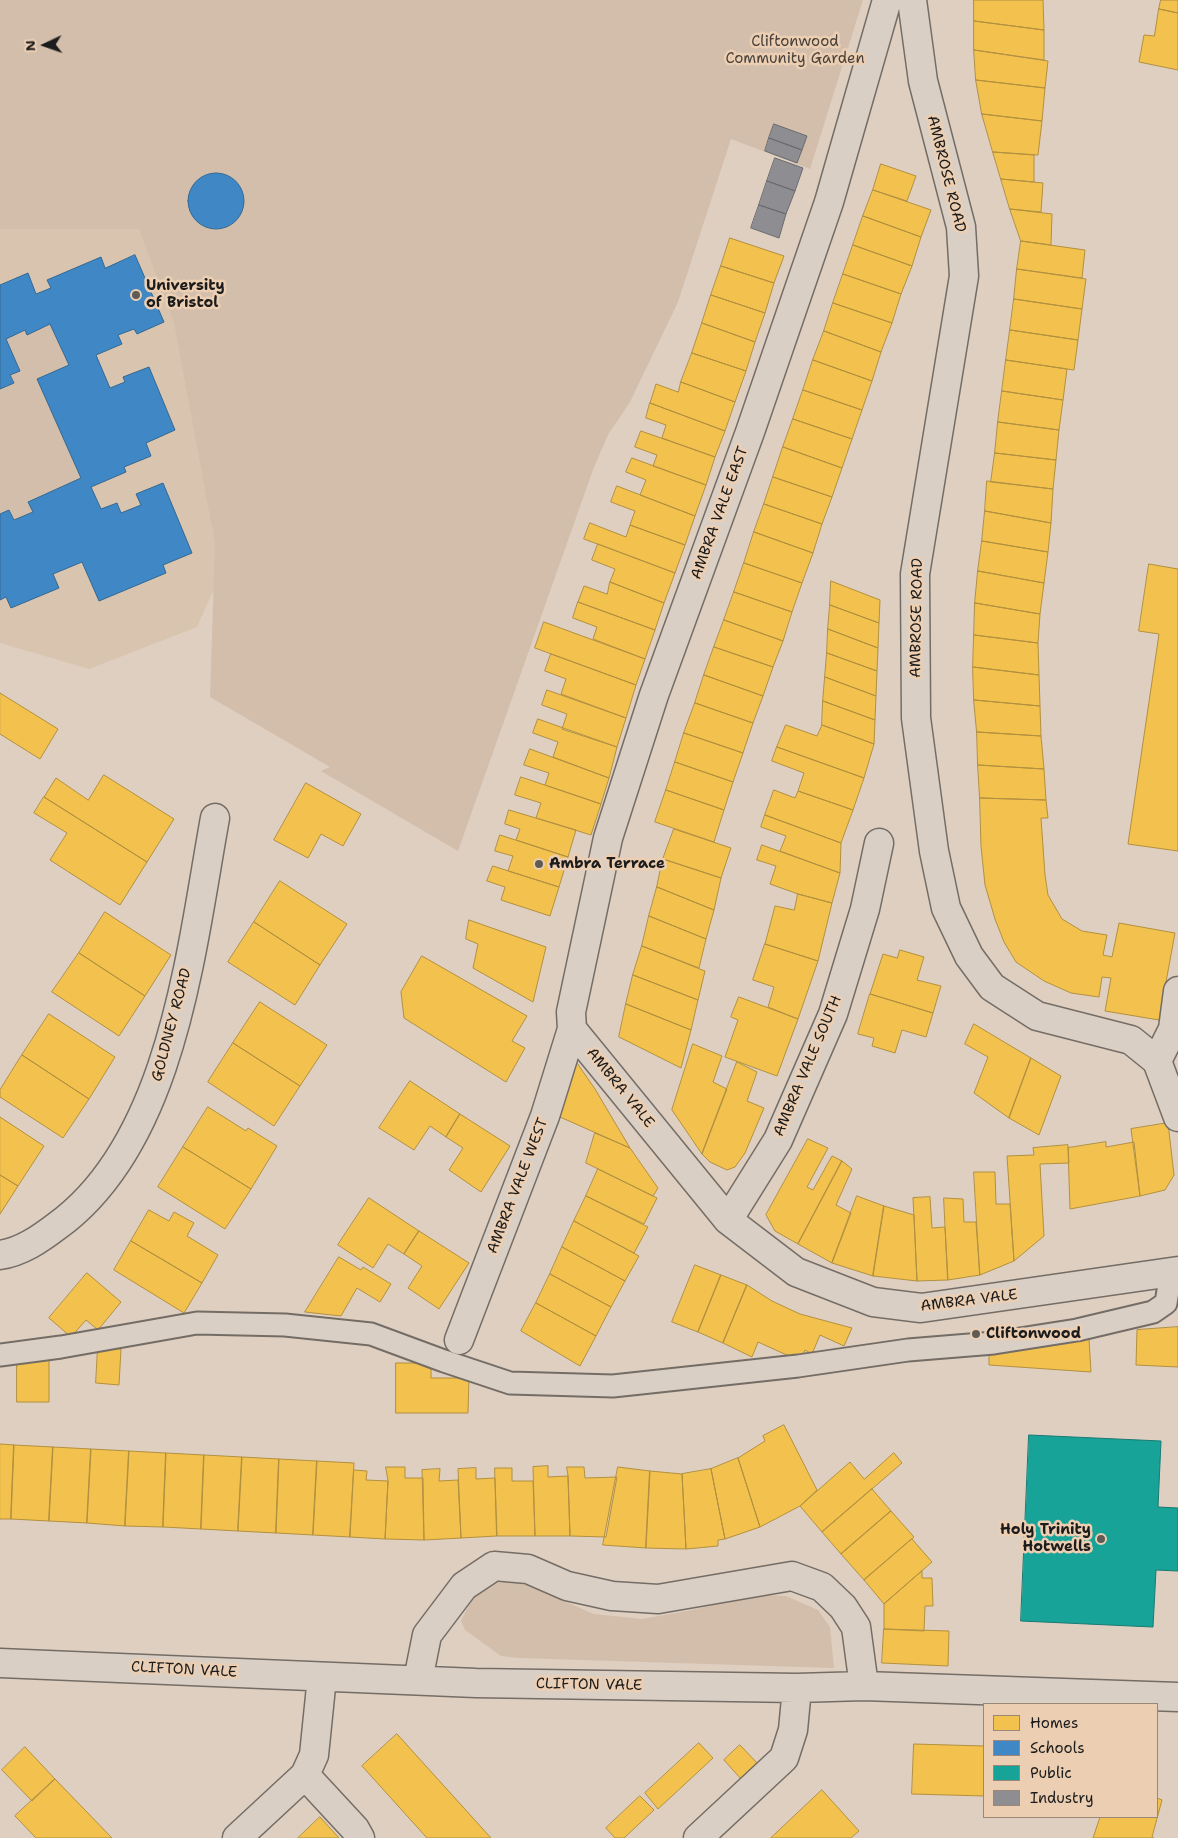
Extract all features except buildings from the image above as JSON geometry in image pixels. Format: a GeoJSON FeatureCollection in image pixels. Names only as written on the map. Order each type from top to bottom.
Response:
{"type":"FeatureCollection","features":[{"type":"Feature","properties":{"kind":"street","name":"AMBRA VALE EAST"},"geometry":{"type":"LineString","coordinates":[[572,1029],[571,1012],[608,838],[654,695],[750,432],[829,202],[887,0]]}},
{"type":"Feature","properties":{"kind":"street","name":"AMBROSE ROAD"},"geometry":{"type":"LineString","coordinates":[[912,0],[923,81],[961,227],[964,276],[915,574],[916,718],[934,851],[946,908],[969,956],[992,987],[1037,1016],[1130,1040],[1157,1061]]}},
{"type":"Feature","properties":{"kind":"street","name":"GOLDNEY ROAD"},"geometry":{"type":"LineString","coordinates":[[0,1254],[15,1251],[40,1239],[74,1214],[100,1186],[126,1148],[158,1082],[184,987],[215,818]]}},
{"type":"Feature","properties":{"kind":"street","name":"AMBRA VALE SOUTH"},"geometry":{"type":"LineString","coordinates":[[728,1220],[778,1140],[832,1014],[865,909],[879,843]]}},
{"type":"Feature","properties":{"kind":"street"},"geometry":{"type":"LineString","coordinates":[[1178,991],[1173,1029],[1157,1061],[1178,1117]]}},
{"type":"Feature","properties":{"kind":"street","name":"AMBRA VALE"},"geometry":{"type":"LineString","coordinates":[[572,1029],[728,1220],[796,1272],[873,1302],[920,1308],[1174,1271]]}},
{"type":"Feature","properties":{"kind":"street","name":"AMBRA VALE WEST"},"geometry":{"type":"LineString","coordinates":[[459,1340],[546,1116],[572,1029]]}},
{"type":"Feature","properties":{"kind":"street"},"geometry":{"type":"LineString","coordinates":[[418,1680],[428,1635],[464,1586],[494,1566],[528,1569],[567,1586],[612,1596],[658,1599],[792,1576],[822,1587],[843,1607],[856,1627],[864,1686]]}},
{"type":"Feature","properties":{"kind":"street","name":"CLIFTON VALE"},"geometry":{"type":"LineString","coordinates":[[0,1663],[476,1683],[797,1688],[864,1686],[1178,1697]]}},
{"type":"Feature","properties":{"kind":"street"},"geometry":{"type":"LineString","coordinates":[[237,1838],[305,1775],[314,1754],[322,1677]]}},
{"type":"Feature","properties":{"kind":"street"},"geometry":{"type":"LineString","coordinates":[[698,1838],[784,1758],[793,1730],[797,1688]]}},
{"type":"Feature","properties":{"kind":"street"},"geometry":{"type":"LineString","coordinates":[[305,1775],[355,1829],[360,1838]]}},
{"type":"Feature","properties":{"kind":"lane"},"geometry":{"type":"LineString","coordinates":[[0,1354],[61,1347],[197,1323],[285,1325],[371,1334],[510,1383],[614,1386],[798,1366],[908,1350],[994,1343],[1076,1330],[1153,1312],[1166,1303],[1174,1271]]}},
{"type":"Feature","properties":{"kind":"shaded area","name":"University of Bristol"},"geometry":{"type":"Polygon","coordinates":[[[0,0],[255,0],[250,508],[197,627],[89,669],[0,643],[0,0]]]}},
{"type":"Feature","properties":{"kind":"green space","name":"Cliftonwood Community Garden"},"geometry":{"type":"Polygon","coordinates":[[[0,0],[863,0],[810,169],[731,139],[678,302],[630,402],[609,433],[594,467],[458,851],[321,771],[330,767],[210,697],[215,543],[174,323],[139,229],[0,229],[0,0]]]}},
{"type":"Feature","properties":{"kind":"green space"},"geometry":{"type":"Polygon","coordinates":[[[50,324],[69,365],[81,478],[28,502],[33,512],[14,520],[9,510],[0,514],[0,389],[14,383],[10,375],[20,371],[6,339],[25,330],[28,335],[50,324]]]}},
{"type":"Feature","properties":{"kind":"green space"},"geometry":{"type":"Polygon","coordinates":[[[498,1577],[522,1583],[594,1614],[642,1619],[757,1595],[786,1596],[818,1610],[830,1627],[834,1668],[501,1656],[465,1630],[461,1621],[478,1587],[498,1577]]]}},
{"type":"Feature","properties":{"kind":"place","name":"University of Bristol"},"geometry":{"type":"Point","coordinates":[136,295]}},
{"type":"Feature","properties":{"kind":"place","name":"Ambra Terrace"},"geometry":{"type":"Point","coordinates":[539,864]}},
{"type":"Feature","properties":{"kind":"place","name":"Cliftonwood"},"geometry":{"type":"Point","coordinates":[976,1334]}},
{"type":"Feature","properties":{"kind":"place","name":"Holy Trinity Hotwells"},"geometry":{"type":"Point","coordinates":[1101,1539]}}]}
